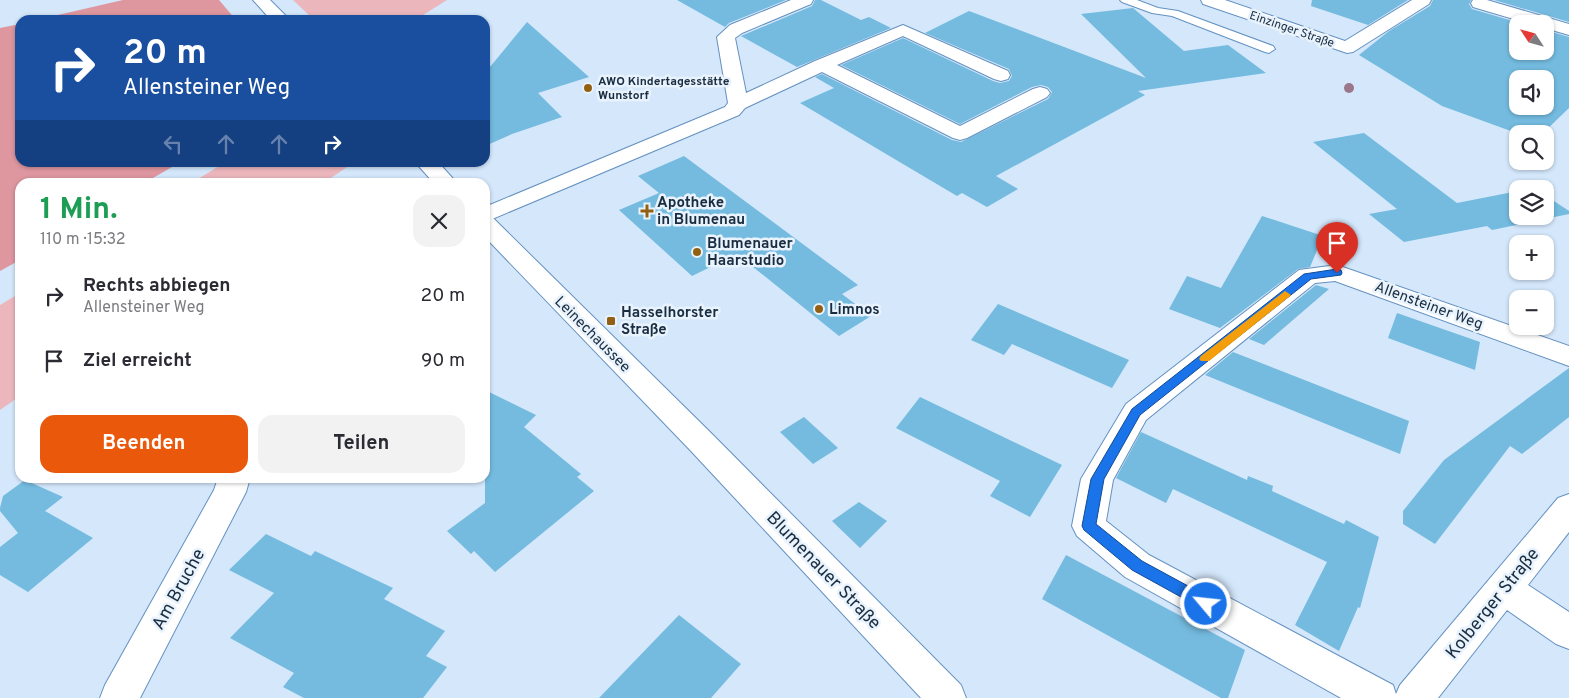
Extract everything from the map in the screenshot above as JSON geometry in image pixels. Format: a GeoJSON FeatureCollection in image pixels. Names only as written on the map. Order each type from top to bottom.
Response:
{"type":"FeatureCollection","features":[{"type":"Feature","properties":{"kind":"street"},"geometry":{"type":"LineString","coordinates":[[261,0],[276,15]]}},
{"type":"Feature","properties":{"kind":"street"},"geometry":{"type":"LineString","coordinates":[[738,104],[726,37],[736,30],[805,0]]}},
{"type":"Feature","properties":{"kind":"street","name":"Einzinger Straße"},"geometry":{"type":"LineString","coordinates":[[1209,0],[1347,48],[1423,0]]}},
{"type":"Feature","properties":{"kind":"street"},"geometry":{"type":"LineString","coordinates":[[1479,3],[1569,30]]}},
{"type":"Feature","properties":{"kind":"street"},"geometry":{"type":"LineString","coordinates":[[490,220],[732,111],[738,104],[822,64],[904,30],[1001,75]]}},
{"type":"Feature","properties":{"kind":"street"},"geometry":{"type":"LineString","coordinates":[[822,64],[960,134],[1040,93]]}},
{"type":"Feature","properties":{"kind":"street"},"geometry":{"type":"LineString","coordinates":[[430,167],[441,178]]}},
{"type":"Feature","properties":{"kind":"street","name":"Leinechaussee"},"geometry":{"type":"LineString","coordinates":[[490,227],[702,443]]}},
{"type":"Feature","properties":{"kind":"street","name":"Allensteiner Weg"},"geometry":{"type":"LineString","coordinates":[[1379,698],[1137,566],[1089,526],[1097,479],[1136,412],[1308,276],[1337,273],[1569,356]]}},
{"type":"Feature","properties":{"kind":"street","name":"Blumenauer Straße"},"geometry":{"type":"LineString","coordinates":[[702,443],[947,698]]}},
{"type":"Feature","properties":{"kind":"street","name":"Am Bruche"},"geometry":{"type":"LineString","coordinates":[[118,698],[206,538],[230,492],[233,483]]}},
{"type":"Feature","properties":{"kind":"street","name":"Kolberger Straße"},"geometry":{"type":"LineString","coordinates":[[1414,698],[1505,589],[1569,508]]}},
{"type":"Feature","properties":{"kind":"street"},"geometry":{"type":"LineString","coordinates":[[1505,589],[1569,632]]}},
{"type":"Feature","properties":{"kind":"lane"},"geometry":{"type":"LineString","coordinates":[[1126,0],[1156,10],[1174,13],[1269,49]]}},
{"type":"Feature","properties":{"kind":"shaded area"},"geometry":{"type":"Polygon","coordinates":[[[123,0],[219,0],[232,15],[58,15],[123,0]]]}},
{"type":"Feature","properties":{"kind":"shaded area"},"geometry":{"type":"Polygon","coordinates":[[[293,0],[447,0],[423,15],[309,15],[293,0]]]}},
{"type":"Feature","properties":{"kind":"shaded area"},"geometry":{"type":"Polygon","coordinates":[[[15,25],[15,167],[172,167],[153,178],[15,178],[15,263],[0,271],[0,28],[15,25]]]}},
{"type":"Feature","properties":{"kind":"shaded area"},"geometry":{"type":"Polygon","coordinates":[[[217,167],[347,167],[331,178],[200,178],[217,167]]]}},
{"type":"Feature","properties":{"kind":"shaded area"},"geometry":{"type":"Polygon","coordinates":[[[15,296],[15,400],[0,410],[0,305],[15,296]]]}},
{"type":"Feature","properties":{"kind":"building"},"geometry":{"type":"Polygon","coordinates":[[[677,0],[786,0],[729,23],[725,27],[677,0]]]}},
{"type":"Feature","properties":{"kind":"building"},"geometry":{"type":"Polygon","coordinates":[[[815,0],[821,0],[861,20],[869,17],[891,28],[797,67],[741,36],[812,6],[815,0]]]}},
{"type":"Feature","properties":{"kind":"building"},"geometry":{"type":"Polygon","coordinates":[[[1312,0],[1408,0],[1368,25],[1311,6],[1312,0]]]}},
{"type":"Feature","properties":{"kind":"building"},"geometry":{"type":"Polygon","coordinates":[[[1433,0],[1471,0],[1469,4],[1472,9],[1509,20],[1509,60],[1554,60],[1554,33],[1569,37],[1569,108],[1551,125],[1509,125],[1509,130],[1442,106],[1359,55],[1389,31],[1430,6],[1433,0]]]}},
{"type":"Feature","properties":{"kind":"building"},"geometry":{"type":"Polygon","coordinates":[[[1494,0],[1569,0],[1569,22],[1554,18],[1554,15],[1545,15],[1494,0]]]}},
{"type":"Feature","properties":{"kind":"building"},"geometry":{"type":"Polygon","coordinates":[[[1133,8],[1184,51],[1228,45],[1266,73],[1138,91],[1145,95],[996,176],[1018,189],[987,207],[962,193],[957,196],[800,103],[834,88],[815,77],[822,74],[952,140],[961,142],[1048,99],[1052,92],[1048,87],[1041,85],[1032,87],[960,124],[841,65],[903,38],[993,81],[1000,83],[1009,81],[1012,76],[1009,69],[925,33],[969,11],[1146,78],[1081,14],[1133,8]]]}},
{"type":"Feature","properties":{"kind":"building"},"geometry":{"type":"Polygon","coordinates":[[[527,22],[589,77],[538,93],[562,117],[490,144],[490,67],[527,22]]]}},
{"type":"Feature","properties":{"kind":"building"},"geometry":{"type":"Polygon","coordinates":[[[1364,133],[1457,203],[1509,193],[1509,225],[1516,225],[1492,230],[1487,226],[1404,242],[1369,214],[1397,209],[1313,142],[1364,133]]]}},
{"type":"Feature","properties":{"kind":"building"},"geometry":{"type":"Polygon","coordinates":[[[684,156],[858,285],[842,294],[871,316],[839,336],[737,254],[692,276],[619,210],[659,193],[638,176],[684,156]]]}},
{"type":"Feature","properties":{"kind":"building"},"geometry":{"type":"Polygon","coordinates":[[[1554,201],[1569,211],[1569,214],[1554,217],[1554,201]]]}},
{"type":"Feature","properties":{"kind":"building"},"geometry":{"type":"Polygon","coordinates":[[[1262,216],[1323,236],[1310,267],[1298,269],[1220,328],[1169,309],[1187,276],[1221,288],[1262,216]]]}},
{"type":"Feature","properties":{"kind":"building"},"geometry":{"type":"Polygon","coordinates":[[[1316,285],[1329,289],[1264,345],[1249,339],[1316,285]]]}},
{"type":"Feature","properties":{"kind":"building"},"geometry":{"type":"Polygon","coordinates":[[[998,304],[1129,360],[1112,388],[1012,344],[1004,355],[971,340],[998,304]]]}},
{"type":"Feature","properties":{"kind":"building"},"geometry":{"type":"Polygon","coordinates":[[[1397,313],[1480,342],[1475,370],[1388,338],[1397,313]]]}},
{"type":"Feature","properties":{"kind":"building"},"geometry":{"type":"Polygon","coordinates":[[[1233,352],[1409,421],[1400,454],[1205,375],[1233,352]]]}},
{"type":"Feature","properties":{"kind":"building"},"geometry":{"type":"Polygon","coordinates":[[[1569,368],[1569,417],[1522,454],[1510,446],[1435,544],[1403,524],[1403,511],[1444,460],[1569,368]]]}},
{"type":"Feature","properties":{"kind":"building"},"geometry":{"type":"Polygon","coordinates":[[[490,392],[536,415],[524,427],[581,474],[577,477],[594,491],[495,572],[474,551],[471,554],[447,531],[485,503],[485,483],[490,483],[490,392]]]}},
{"type":"Feature","properties":{"kind":"building"},"geometry":{"type":"Polygon","coordinates":[[[920,397],[1062,465],[1030,517],[990,496],[1000,481],[896,428],[920,397]]]}},
{"type":"Feature","properties":{"kind":"building"},"geometry":{"type":"Polygon","coordinates":[[[804,417],[838,448],[813,464],[780,432],[804,417]]]}},
{"type":"Feature","properties":{"kind":"building"},"geometry":{"type":"Polygon","coordinates":[[[1141,432],[1247,480],[1248,476],[1273,486],[1272,491],[1344,524],[1346,520],[1379,537],[1360,608],[1358,607],[1339,651],[1295,625],[1327,562],[1173,489],[1166,503],[1116,478],[1141,432]]]}},
{"type":"Feature","properties":{"kind":"building"},"geometry":{"type":"Polygon","coordinates":[[[21,483],[32,483],[63,497],[45,511],[93,538],[28,592],[0,575],[0,547],[18,533],[0,511],[3,496],[21,483]]]}},
{"type":"Feature","properties":{"kind":"building"},"geometry":{"type":"Polygon","coordinates":[[[859,502],[887,521],[860,548],[832,521],[859,502]]]}},
{"type":"Feature","properties":{"kind":"building"},"geometry":{"type":"Polygon","coordinates":[[[266,534],[311,556],[315,551],[393,588],[384,599],[445,631],[426,656],[447,667],[423,698],[304,698],[283,687],[294,673],[230,638],[274,593],[229,570],[266,534]]]}},
{"type":"Feature","properties":{"kind":"building"},"geometry":{"type":"Polygon","coordinates":[[[1066,555],[1245,650],[1228,698],[1221,698],[1042,599],[1066,555]]]}},
{"type":"Feature","properties":{"kind":"building"},"geometry":{"type":"Polygon","coordinates":[[[679,615],[741,664],[711,698],[599,698],[679,615]]]}},
{"type":"Feature","properties":{"kind":"slow traffic"},"geometry":{"type":"LineString","coordinates":[[1205,359],[1285,295]]}},
{"type":"Feature","properties":{"kind":"place","name":"AWO Kindertagesstätte Wunstorf"},"geometry":{"type":"Point","coordinates":[588,88]}},
{"type":"Feature","properties":{"kind":"place","name":"Apotheke in Blumenau"},"geometry":{"type":"Point","coordinates":[647,211]}},
{"type":"Feature","properties":{"kind":"place","name":"Blumenauer Haarstudio"},"geometry":{"type":"Point","coordinates":[697,252]}},
{"type":"Feature","properties":{"kind":"place","name":"Limnos"},"geometry":{"type":"Point","coordinates":[819,309]}},
{"type":"Feature","properties":{"kind":"place","name":"Hasselhorster Straße"},"geometry":{"type":"Point","coordinates":[611,321]}},
{"type":"Feature","properties":{"kind":"route"},"geometry":{"type":"LineString","coordinates":[[1206,604],[1137,566],[1089,526],[1097,479],[1136,412],[1308,276],[1337,273]]}}]}
